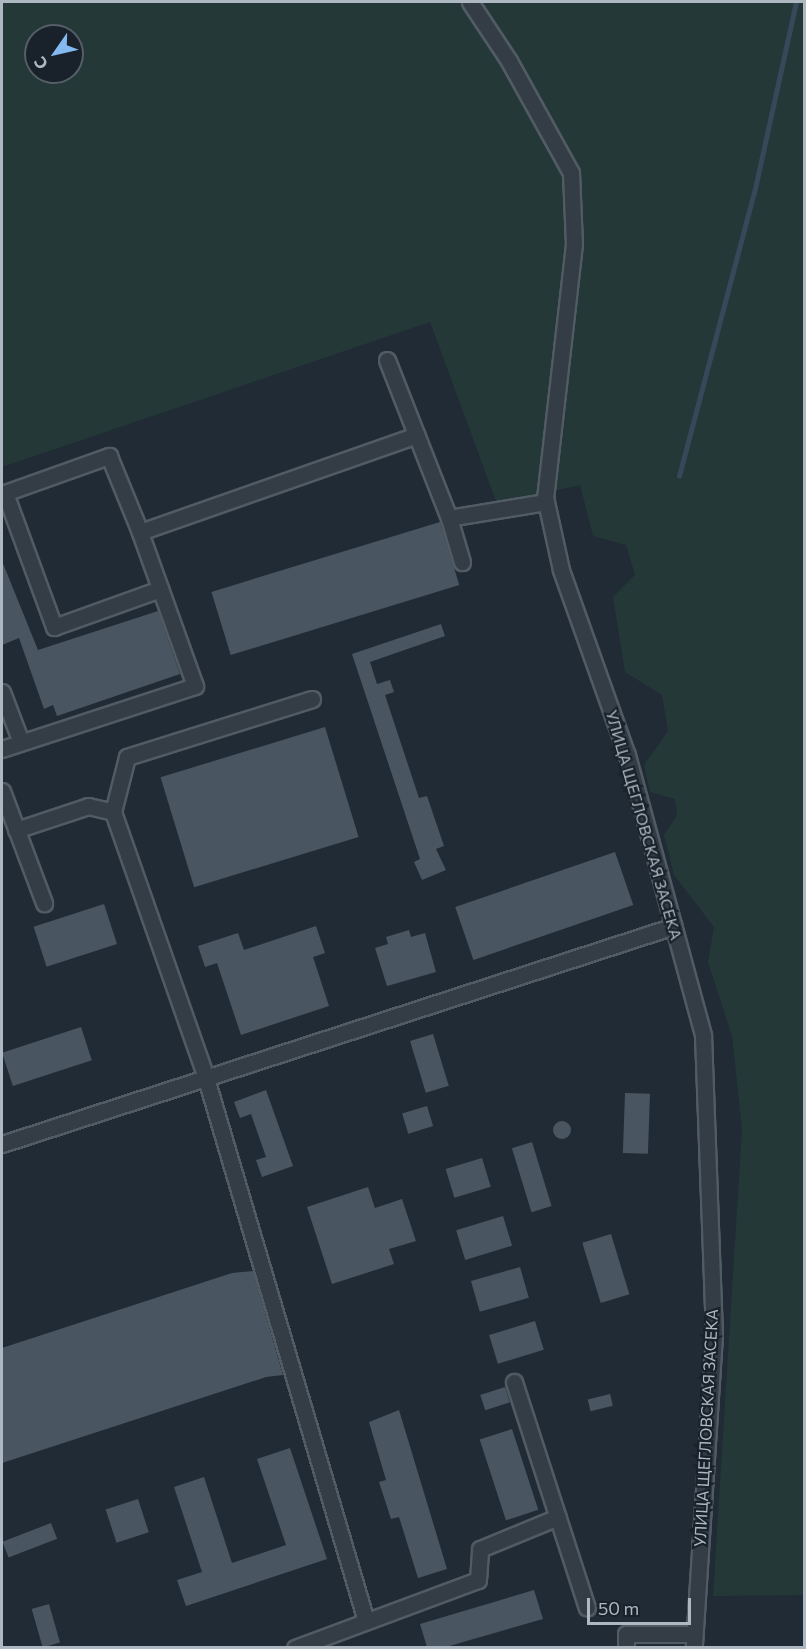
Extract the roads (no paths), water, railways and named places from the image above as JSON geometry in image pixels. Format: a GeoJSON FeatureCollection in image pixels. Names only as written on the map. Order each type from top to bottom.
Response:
{"type":"FeatureCollection","features":[{"type":"Feature","properties":{"kind":"street","name":"УЛИЦА ЩЕГЛОВСКАЯ ЗАСЕКА"},"geometry":{"type":"LineString","coordinates":[[470,2],[509,61],[571,173],[574,244],[552,421],[546,502],[561,570],[627,755],[703,1035],[714,1335],[694,1641]]}},
{"type":"Feature","properties":{"kind":"street"},"geometry":{"type":"LineString","coordinates":[[387,360],[449,518],[462,562]]}},
{"type":"Feature","properties":{"kind":"street"},"geometry":{"type":"LineString","coordinates":[[140,532],[417,435]]}},
{"type":"Feature","properties":{"kind":"street"},"geometry":{"type":"LineString","coordinates":[[2,749],[195,686],[140,532],[109,456],[3,493],[54,627],[160,589]]}},
{"type":"Feature","properties":{"kind":"street"},"geometry":{"type":"LineString","coordinates":[[449,518],[546,502]]}},
{"type":"Feature","properties":{"kind":"street"},"geometry":{"type":"LineString","coordinates":[[2,692],[21,742]]}},
{"type":"Feature","properties":{"kind":"street"},"geometry":{"type":"LineString","coordinates":[[312,699],[127,757],[113,812],[205,1075],[366,1621]]}},
{"type":"Feature","properties":{"kind":"street"},"geometry":{"type":"LineString","coordinates":[[2,791],[44,903]]}},
{"type":"Feature","properties":{"kind":"street"},"geometry":{"type":"LineString","coordinates":[[16,830],[88,806],[113,812]]}},
{"type":"Feature","properties":{"kind":"street"},"geometry":{"type":"LineString","coordinates":[[2,1143],[205,1075],[674,926]]}},
{"type":"Feature","properties":{"kind":"street"},"geometry":{"type":"LineString","coordinates":[[514,1382],[587,1608]]}},
{"type":"Feature","properties":{"kind":"street"},"geometry":{"type":"LineString","coordinates":[[295,1647],[478,1580],[480,1550],[558,1517]]}},
{"type":"Feature","properties":{"kind":"street"},"geometry":{"type":"LineString","coordinates":[[626,1647],[626,1634],[694,1641]]}},
{"type":"Feature","properties":{"kind":"waterway"},"geometry":{"type":"LineString","coordinates":[[679,476],[754,193],[796,2]]}}]}
